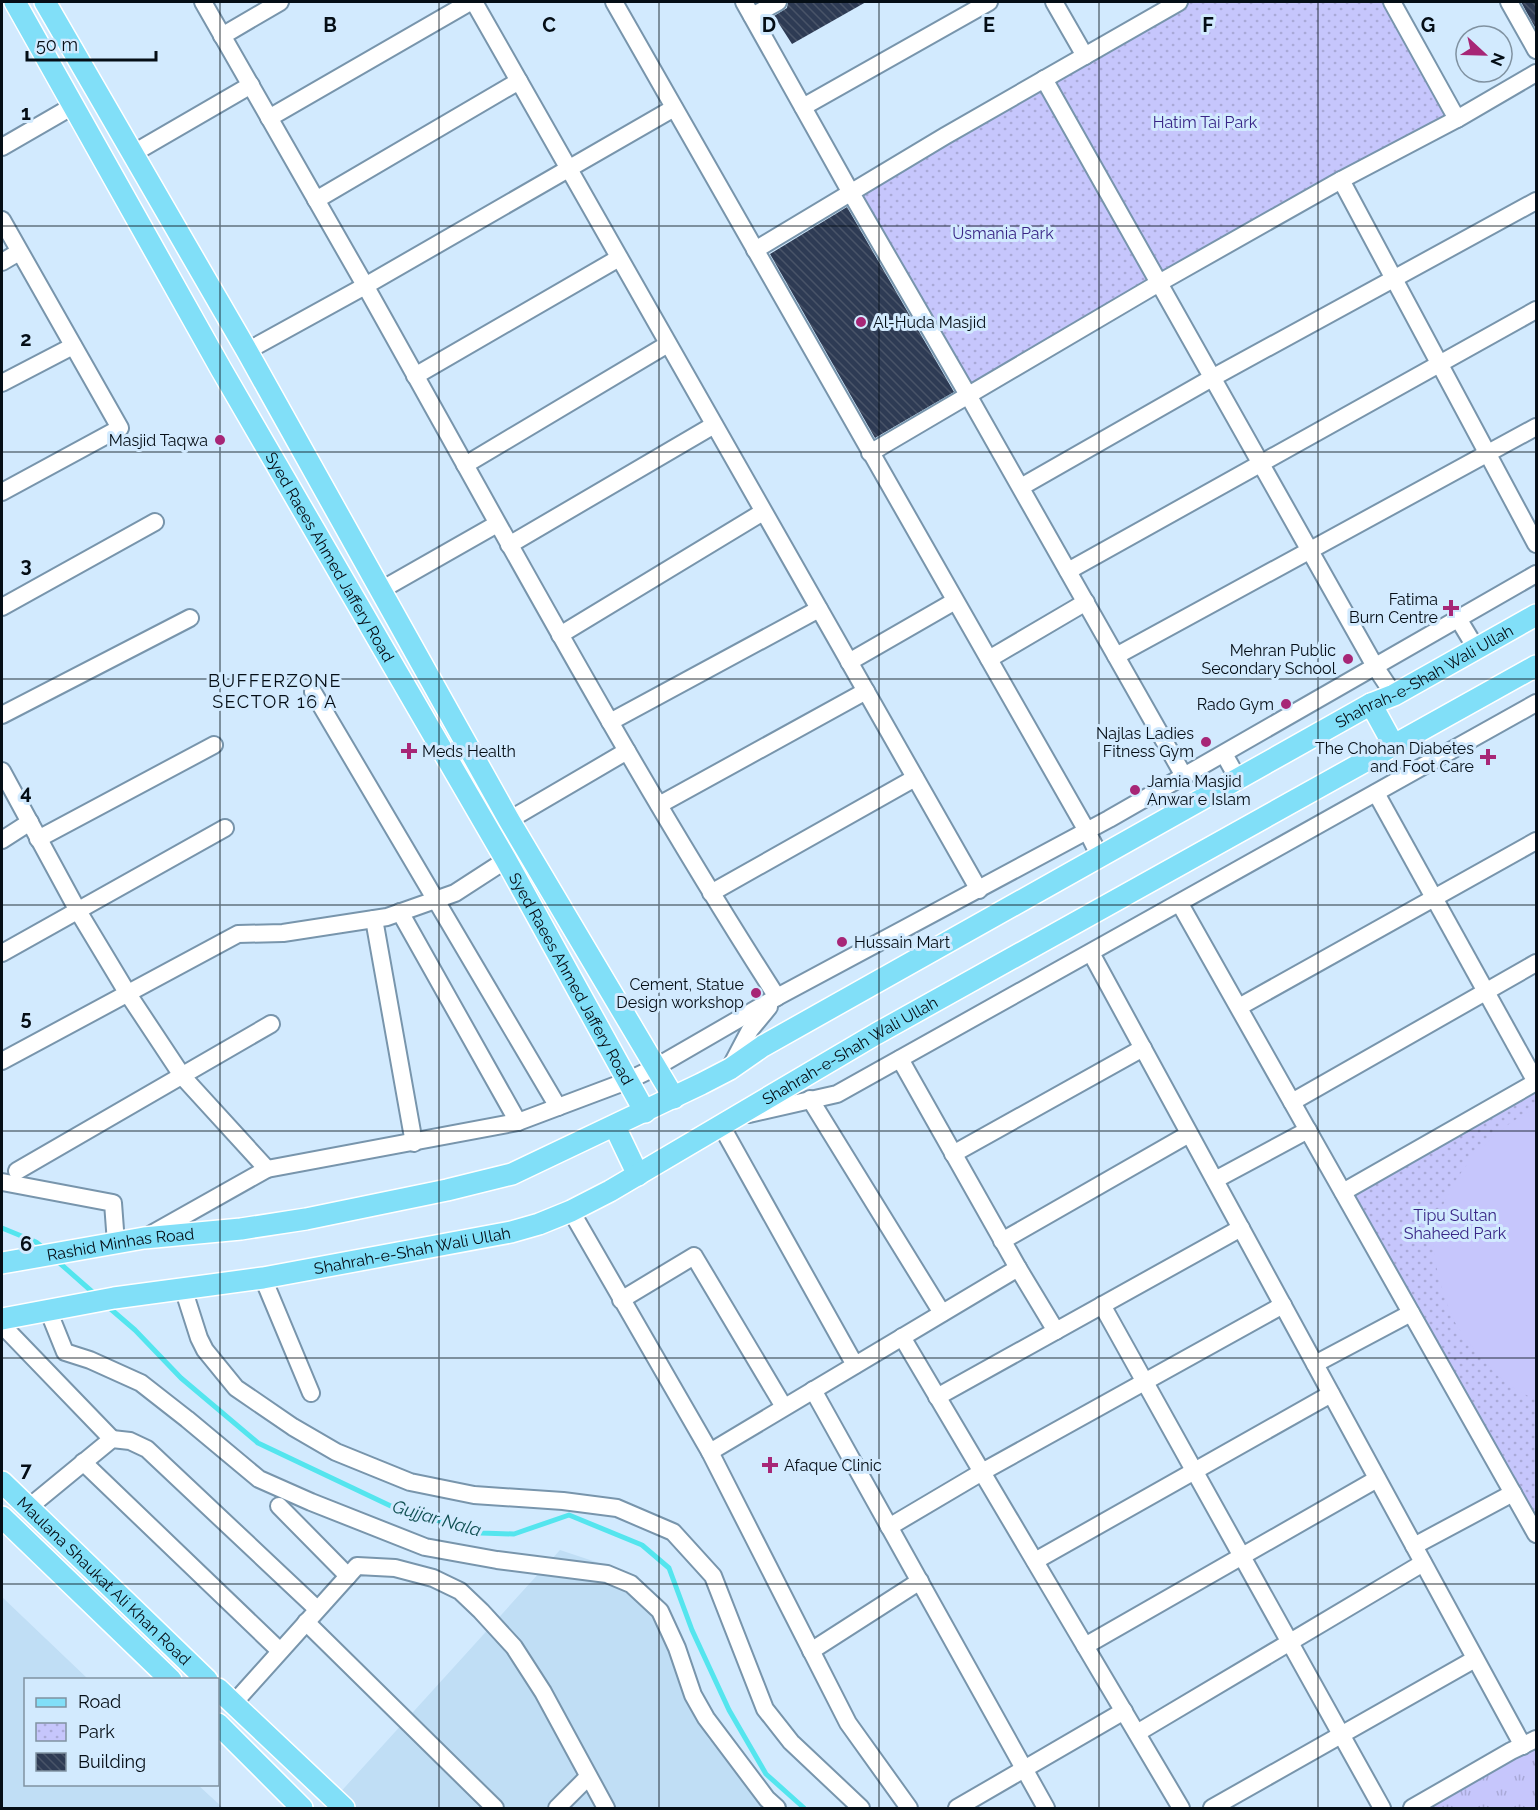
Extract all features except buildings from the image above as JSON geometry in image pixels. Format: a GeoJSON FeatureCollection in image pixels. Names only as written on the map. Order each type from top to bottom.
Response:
{"type":"FeatureCollection","features":[{"type":"Feature","properties":{"kind":"main road","name":"Syed Raees Ahmed Jaffery Road"},"geometry":{"type":"LineString","coordinates":[[15,2],[96,149],[506,861],[645,1112]]}},
{"type":"Feature","properties":{"kind":"main road","name":"Syed Raees Ahmed Jaffery Road"},"geometry":{"type":"LineString","coordinates":[[45,2],[247,351],[509,820],[674,1098]]}},
{"type":"Feature","properties":{"kind":"main road"},"geometry":{"type":"LineString","coordinates":[[77,113],[90,124],[97,124],[103,118],[105,109]]}},
{"type":"Feature","properties":{"kind":"main road"},"geometry":{"type":"LineString","coordinates":[[96,149],[95,139],[101,132],[110,129],[119,132]]}},
{"type":"Feature","properties":{"kind":"main road","name":"Shahrah-e-Shah Wali Ullah"},"geometry":{"type":"LineString","coordinates":[[241,1229],[316,1217],[512,1174],[645,1112],[730,1069],[763,1046],[1238,779],[1536,615]]}},
{"type":"Feature","properties":{"kind":"main road","name":"Shahrah-e-Shah Wali Ullah"},"geometry":{"type":"LineString","coordinates":[[48,1310],[114,1298],[263,1278],[511,1233],[571,1211],[638,1175],[876,1034],[1536,666]]}},
{"type":"Feature","properties":{"kind":"main road"},"geometry":{"type":"LineString","coordinates":[[1371,705],[1394,746]]}},
{"type":"Feature","properties":{"kind":"main road"},"geometry":{"type":"LineString","coordinates":[[615,1126],[638,1175]]}},
{"type":"Feature","properties":{"kind":"main road","name":"Rashid Minhas Road"},"geometry":{"type":"LineString","coordinates":[[2,1263],[144,1238],[241,1229]]}},
{"type":"Feature","properties":{"kind":"main road"},"geometry":{"type":"LineString","coordinates":[[2,1319],[48,1310]]}},
{"type":"Feature","properties":{"kind":"main road","name":"Maulana Shaukat Ali Khan Road"},"geometry":{"type":"LineString","coordinates":[[2,1482],[205,1678]]}},
{"type":"Feature","properties":{"kind":"main road","name":"Maulana Shaukat Ali Khan Road"},"geometry":{"type":"LineString","coordinates":[[2,1517],[169,1678]]}},
{"type":"Feature","properties":{"kind":"main road"},"geometry":{"type":"LineString","coordinates":[[225,1697],[344,1809]]}},
{"type":"Feature","properties":{"kind":"main road"},"geometry":{"type":"LineString","coordinates":[[219,1725],[302,1809]]}},
{"type":"Feature","properties":{"kind":"street"},"geometry":{"type":"LineString","coordinates":[[203,2],[610,722],[711,893],[777,997]]}},
{"type":"Feature","properties":{"kind":"street"},"geometry":{"type":"LineString","coordinates":[[222,36],[280,2]]}},
{"type":"Feature","properties":{"kind":"street"},"geometry":{"type":"LineString","coordinates":[[269,118],[470,2]]}},
{"type":"Feature","properties":{"kind":"street"},"geometry":{"type":"LineString","coordinates":[[474,2],[978,890]]}},
{"type":"Feature","properties":{"kind":"street"},"geometry":{"type":"LineString","coordinates":[[614,2],[1087,831],[1100,858]]}},
{"type":"Feature","properties":{"kind":"street"},"geometry":{"type":"LineString","coordinates":[[778,2],[748,9],[850,193],[1021,487],[1184,776]]}},
{"type":"Feature","properties":{"kind":"street"},"geometry":{"type":"LineString","coordinates":[[803,107],[989,2]]}},
{"type":"Feature","properties":{"kind":"street"},"geometry":{"type":"LineString","coordinates":[[1054,2],[1085,56]]}},
{"type":"Feature","properties":{"kind":"street"},"geometry":{"type":"LineString","coordinates":[[755,250],[945,136],[1179,2]]}},
{"type":"Feature","properties":{"kind":"street"},"geometry":{"type":"LineString","coordinates":[[1392,2],[1457,119]]}},
{"type":"Feature","properties":{"kind":"street"},"geometry":{"type":"LineString","coordinates":[[1509,2],[1536,50]]}},
{"type":"Feature","properties":{"kind":"street"},"geometry":{"type":"LineString","coordinates":[[870,453],[1159,283],[1536,73]]}},
{"type":"Feature","properties":{"kind":"street"},"geometry":{"type":"LineString","coordinates":[[1044,80],[1376,668],[1394,695]]}},
{"type":"Feature","properties":{"kind":"street"},"geometry":{"type":"LineString","coordinates":[[316,201],[519,81]]}},
{"type":"Feature","properties":{"kind":"street"},"geometry":{"type":"LineString","coordinates":[[132,154],[251,85]]}},
{"type":"Feature","properties":{"kind":"street"},"geometry":{"type":"LineString","coordinates":[[247,351],[365,286],[674,108]]}},
{"type":"Feature","properties":{"kind":"street"},"geometry":{"type":"LineString","coordinates":[[2,147],[77,113]]}},
{"type":"Feature","properties":{"kind":"street"},"geometry":{"type":"LineString","coordinates":[[1341,180],[1536,544]]}},
{"type":"Feature","properties":{"kind":"street"},"geometry":{"type":"LineString","coordinates":[[1021,487],[1212,378],[1536,201]]}},
{"type":"Feature","properties":{"kind":"street"},"geometry":{"type":"LineString","coordinates":[[2,220],[120,428],[2,492]]}},
{"type":"Feature","properties":{"kind":"street"},"geometry":{"type":"LineString","coordinates":[[2,262],[20,252]]}},
{"type":"Feature","properties":{"kind":"street"},"geometry":{"type":"LineString","coordinates":[[415,376],[619,258]]}},
{"type":"Feature","properties":{"kind":"street"},"geometry":{"type":"LineString","coordinates":[[1068,571],[1536,310]]}},
{"type":"Feature","properties":{"kind":"street"},"geometry":{"type":"LineString","coordinates":[[465,465],[668,344]]}},
{"type":"Feature","properties":{"kind":"street"},"geometry":{"type":"LineString","coordinates":[[2,383],[73,345]]}},
{"type":"Feature","properties":{"kind":"street"},"geometry":{"type":"LineString","coordinates":[[509,545],[714,425]]}},
{"type":"Feature","properties":{"kind":"street"},"geometry":{"type":"LineString","coordinates":[[1116,656],[1536,427]]}},
{"type":"Feature","properties":{"kind":"street"},"geometry":{"type":"LineString","coordinates":[[560,635],[763,512]]}},
{"type":"Feature","properties":{"kind":"street"},"geometry":{"type":"LineString","coordinates":[[2,608],[155,522]]}},
{"type":"Feature","properties":{"kind":"street"},"geometry":{"type":"LineString","coordinates":[[381,590],[497,524]]}},
{"type":"Feature","properties":{"kind":"street"},"geometry":{"type":"LineString","coordinates":[[144,1238],[267,1169],[518,1122],[627,1081],[656,1067],[777,997],[1087,831],[1376,668],[1536,574]]}},
{"type":"Feature","properties":{"kind":"street"},"geometry":{"type":"LineString","coordinates":[[849,662],[955,601]]}},
{"type":"Feature","properties":{"kind":"street"},"geometry":{"type":"LineString","coordinates":[[988,659],[1086,602]]}},
{"type":"Feature","properties":{"kind":"street"},"geometry":{"type":"LineString","coordinates":[[610,722],[819,609]]}},
{"type":"Feature","properties":{"kind":"street"},"geometry":{"type":"LineString","coordinates":[[2,715],[190,618]]}},
{"type":"Feature","properties":{"kind":"street"},"geometry":{"type":"LineString","coordinates":[[1459,620],[1476,650]]}},
{"type":"Feature","properties":{"kind":"street"},"geometry":{"type":"LineString","coordinates":[[659,805],[866,691]]}},
{"type":"Feature","properties":{"kind":"street"},"geometry":{"type":"LineString","coordinates":[[313,692],[558,1107]]}},
{"type":"Feature","properties":{"kind":"street"},"geometry":{"type":"LineString","coordinates":[[855,1365],[731,1121],[810,1099],[837,1094],[1536,703]]}},
{"type":"Feature","properties":{"kind":"street"},"geometry":{"type":"LineString","coordinates":[[38,839],[214,745]]}},
{"type":"Feature","properties":{"kind":"street"},"geometry":{"type":"LineString","coordinates":[[509,820],[627,751]]}},
{"type":"Feature","properties":{"kind":"street"},"geometry":{"type":"LineString","coordinates":[[1224,754],[1238,779]]}},
{"type":"Feature","properties":{"kind":"street"},"geometry":{"type":"LineString","coordinates":[[2,771],[78,911],[128,994],[183,1077],[267,1169]]}},
{"type":"Feature","properties":{"kind":"street"},"geometry":{"type":"LineString","coordinates":[[711,893],[915,778]]}},
{"type":"Feature","properties":{"kind":"street"},"geometry":{"type":"LineString","coordinates":[[1343,1192],[1536,1082],[1376,793]]}},
{"type":"Feature","properties":{"kind":"street"},"geometry":{"type":"LineString","coordinates":[[2,840],[30,822]]}},
{"type":"Feature","properties":{"kind":"street"},"geometry":{"type":"LineString","coordinates":[[2,953],[225,828]]}},
{"type":"Feature","properties":{"kind":"street"},"geometry":{"type":"LineString","coordinates":[[1239,1007],[1536,841]]}},
{"type":"Feature","properties":{"kind":"street"},"geometry":{"type":"LineString","coordinates":[[2,1061],[238,934],[282,933],[374,919],[400,912],[455,893],[506,861]]}},
{"type":"Feature","properties":{"kind":"street"},"geometry":{"type":"LineString","coordinates":[[1180,904],[1536,1534]]}},
{"type":"Feature","properties":{"kind":"street"},"geometry":{"type":"LineString","coordinates":[[400,912],[518,1122]]}},
{"type":"Feature","properties":{"kind":"street"},"geometry":{"type":"LineString","coordinates":[[374,919],[414,1143]]}},
{"type":"Feature","properties":{"kind":"street"},"geometry":{"type":"LineString","coordinates":[[1091,953],[1475,1659],[1529,1742],[1412,1809]]}},
{"type":"Feature","properties":{"kind":"street"},"geometry":{"type":"LineString","coordinates":[[1292,1102],[1536,963]]}},
{"type":"Feature","properties":{"kind":"street"},"geometry":{"type":"LineString","coordinates":[[730,1069],[750,1030],[777,997]]}},
{"type":"Feature","properties":{"kind":"street"},"geometry":{"type":"LineString","coordinates":[[17,1171],[271,1024]]}},
{"type":"Feature","properties":{"kind":"street"},"geometry":{"type":"LineString","coordinates":[[953,1154],[1143,1048]]}},
{"type":"Feature","properties":{"kind":"street"},"geometry":{"type":"LineString","coordinates":[[900,1059],[1002,1241],[1056,1331]]}},
{"type":"Feature","properties":{"kind":"street"},"geometry":{"type":"LineString","coordinates":[[810,1099],[942,1313]]}},
{"type":"Feature","properties":{"kind":"street"},"geometry":{"type":"LineString","coordinates":[[1215,1180],[1308,1130]]}},
{"type":"Feature","properties":{"kind":"street"},"geometry":{"type":"LineString","coordinates":[[1002,1241],[1190,1134]]}},
{"type":"Feature","properties":{"kind":"street"},"geometry":{"type":"LineString","coordinates":[[2,1182],[113,1203],[116,1243]]}},
{"type":"Feature","properties":{"kind":"street"},"geometry":{"type":"LineString","coordinates":[[571,1211],[710,1452],[848,1723],[909,1809]]}},
{"type":"Feature","properties":{"kind":"street"},"geometry":{"type":"LineString","coordinates":[[937,1396],[1241,1228]]}},
{"type":"Feature","properties":{"kind":"street"},"geometry":{"type":"LineString","coordinates":[[621,1300],[694,1256],[784,1407]]}},
{"type":"Feature","properties":{"kind":"street"},"geometry":{"type":"LineString","coordinates":[[710,1452],[1018,1268]]}},
{"type":"Feature","properties":{"kind":"street"},"geometry":{"type":"LineString","coordinates":[[263,1278],[311,1393]]}},
{"type":"Feature","properties":{"kind":"street"},"geometry":{"type":"LineString","coordinates":[[183,1288],[205,1350],[236,1388],[293,1427],[336,1452],[410,1482],[474,1495],[563,1501],[617,1508],[673,1532],[713,1576],[765,1709],[791,1742],[861,1809]]}},
{"type":"Feature","properties":{"kind":"street"},"geometry":{"type":"LineString","coordinates":[[1102,1305],[1382,1809]]}},
{"type":"Feature","properties":{"kind":"street"},"geometry":{"type":"LineString","coordinates":[[889,1527],[982,1472],[1283,1305]]}},
{"type":"Feature","properties":{"kind":"street"},"geometry":{"type":"LineString","coordinates":[[48,1310],[65,1352],[90,1360],[141,1383],[259,1479],[425,1547],[497,1560],[607,1574],[631,1584],[660,1611],[677,1648],[693,1695],[706,1718],[777,1809]]}},
{"type":"Feature","properties":{"kind":"street"},"geometry":{"type":"LineString","coordinates":[[1315,1364],[1411,1313]]}},
{"type":"Feature","properties":{"kind":"street"},"geometry":{"type":"LineString","coordinates":[[2,1325],[112,1439],[130,1442],[147,1449],[317,1609]]}},
{"type":"Feature","properties":{"kind":"street"},"geometry":{"type":"LineString","coordinates":[[902,1337],[1181,1809]]}},
{"type":"Feature","properties":{"kind":"street"},"geometry":{"type":"LineString","coordinates":[[813,1390],[1046,1809]]}},
{"type":"Feature","properties":{"kind":"street"},"geometry":{"type":"LineString","coordinates":[[1035,1561],[1331,1394]]}},
{"type":"Feature","properties":{"kind":"street"},"geometry":{"type":"LineString","coordinates":[[28,1508],[112,1439]]}},
{"type":"Feature","properties":{"kind":"street"},"geometry":{"type":"LineString","coordinates":[[83,1462],[279,1651]]}},
{"type":"Feature","properties":{"kind":"street"},"geometry":{"type":"LineString","coordinates":[[1085,1646],[1377,1479]]}},
{"type":"Feature","properties":{"kind":"street"},"geometry":{"type":"LineString","coordinates":[[1414,1546],[1513,1492]]}},
{"type":"Feature","properties":{"kind":"street"},"geometry":{"type":"LineString","coordinates":[[279,1506],[348,1576]]}},
{"type":"Feature","properties":{"kind":"street"},"geometry":{"type":"LineString","coordinates":[[1137,1733],[1424,1563]]}},
{"type":"Feature","properties":{"kind":"street"},"geometry":{"type":"LineString","coordinates":[[225,1697],[279,1651],[357,1566],[395,1568],[433,1578],[460,1591],[514,1647],[543,1692],[606,1809]]}},
{"type":"Feature","properties":{"kind":"street"},"geometry":{"type":"LineString","coordinates":[[811,1651],[920,1581]]}},
{"type":"Feature","properties":{"kind":"street"},"geometry":{"type":"LineString","coordinates":[[306,1622],[495,1809]]}},
{"type":"Feature","properties":{"kind":"street"},"geometry":{"type":"LineString","coordinates":[[1212,1809],[1475,1659]]}},
{"type":"Feature","properties":{"kind":"street"},"geometry":{"type":"LineString","coordinates":[[957,1809],[1124,1711]]}},
{"type":"Feature","properties":{"kind":"street"},"geometry":{"type":"LineString","coordinates":[[557,1809],[588,1777]]}},
{"type":"Feature","properties":{"kind":"shaded area"},"geometry":{"type":"Polygon","coordinates":[[[560,1550],[638,1576],[708,1738],[771,1808],[326,1808],[560,1550]]]}},
{"type":"Feature","properties":{"kind":"shaded area"},"geometry":{"type":"Polygon","coordinates":[[[2,1597],[87,1678],[24,1678],[24,1786],[199,1786],[223,1808],[2,1808],[2,1597]]]}},
{"type":"Feature","properties":{"kind":"green space"},"geometry":{"type":"Polygon","coordinates":[[[1179,2],[1392,2],[1455,116],[968,395],[851,193],[1179,2]]]}},
{"type":"Feature","properties":{"kind":"green space","name":"Tipu Sultan Shaheed Park"},"geometry":{"type":"Polygon","coordinates":[[[1536,1082],[1536,1534],[1343,1192],[1536,1082]]]}},
{"type":"Feature","properties":{"kind":"green space"},"geometry":{"type":"Polygon","coordinates":[[[1536,1110],[1536,1400],[1497,1375],[1459,1329],[1442,1287],[1434,1242],[1442,1207],[1453,1185],[1467,1165],[1502,1129],[1536,1110]]]}},
{"type":"Feature","properties":{"kind":"green space"},"geometry":{"type":"Polygon","coordinates":[[[1536,1749],[1536,1808],[1426,1808],[1515,1758],[1536,1749]]]}},
{"type":"Feature","properties":{"kind":"waterway","name":"Gujjar Nala"},"geometry":{"type":"LineString","coordinates":[[2,1228],[36,1242],[46,1250]]}},
{"type":"Feature","properties":{"kind":"waterway","name":"Gujjar Nala"},"geometry":{"type":"LineString","coordinates":[[55,1259],[97,1296]]}},
{"type":"Feature","properties":{"kind":"waterway","name":"Gujjar Nala"},"geometry":{"type":"LineString","coordinates":[[106,1305],[135,1330],[181,1378],[258,1443],[395,1508],[481,1533],[514,1534],[569,1515],[642,1545],[669,1568],[692,1630],[729,1710],[766,1774],[804,1808]]}},
{"type":"Feature","properties":{"kind":"place","name":"Al-Huda Masjid"},"geometry":{"type":"Point","coordinates":[861,322]}},
{"type":"Feature","properties":{"kind":"place","name":"Masjid Taqwa"},"geometry":{"type":"Point","coordinates":[220,440]}},
{"type":"Feature","properties":{"kind":"place","name":"Fatima Burn Centre"},"geometry":{"type":"Point","coordinates":[1451,608]}},
{"type":"Feature","properties":{"kind":"place","name":"Mehran Public Secondary School"},"geometry":{"type":"Point","coordinates":[1348,659]}},
{"type":"Feature","properties":{"kind":"place","name":"Rado Gym"},"geometry":{"type":"Point","coordinates":[1286,704]}},
{"type":"Feature","properties":{"kind":"place","name":"Najlas Ladies Fitness Gym"},"geometry":{"type":"Point","coordinates":[1206,742]}},
{"type":"Feature","properties":{"kind":"place","name":"Meds Health"},"geometry":{"type":"Point","coordinates":[409,751]}},
{"type":"Feature","properties":{"kind":"place","name":"The Chohan Diabetes and Foot Care"},"geometry":{"type":"Point","coordinates":[1488,757]}},
{"type":"Feature","properties":{"kind":"place","name":"Jamia Masjid Anwar e Islam"},"geometry":{"type":"Point","coordinates":[1135,790]}},
{"type":"Feature","properties":{"kind":"place","name":"Hussain Mart"},"geometry":{"type":"Point","coordinates":[842,942]}},
{"type":"Feature","properties":{"kind":"place","name":"Cement, Statue Design workshop"},"geometry":{"type":"Point","coordinates":[756,993]}},
{"type":"Feature","properties":{"kind":"place","name":"Afaque Clinic"},"geometry":{"type":"Point","coordinates":[770,1465]}},
{"type":"Feature","properties":{"kind":"district","name":"BUFFERZONE SECTOR 16 A"},"geometry":{"type":"Point","coordinates":[275,690]}},
{"type":"Feature","properties":{"kind":"park label","name":"Hatim Tai Park"},"geometry":{"type":"Point","coordinates":[1205,122]}},
{"type":"Feature","properties":{"kind":"park label","name":"Usmania Park"},"geometry":{"type":"Point","coordinates":[1003,233]}}]}
